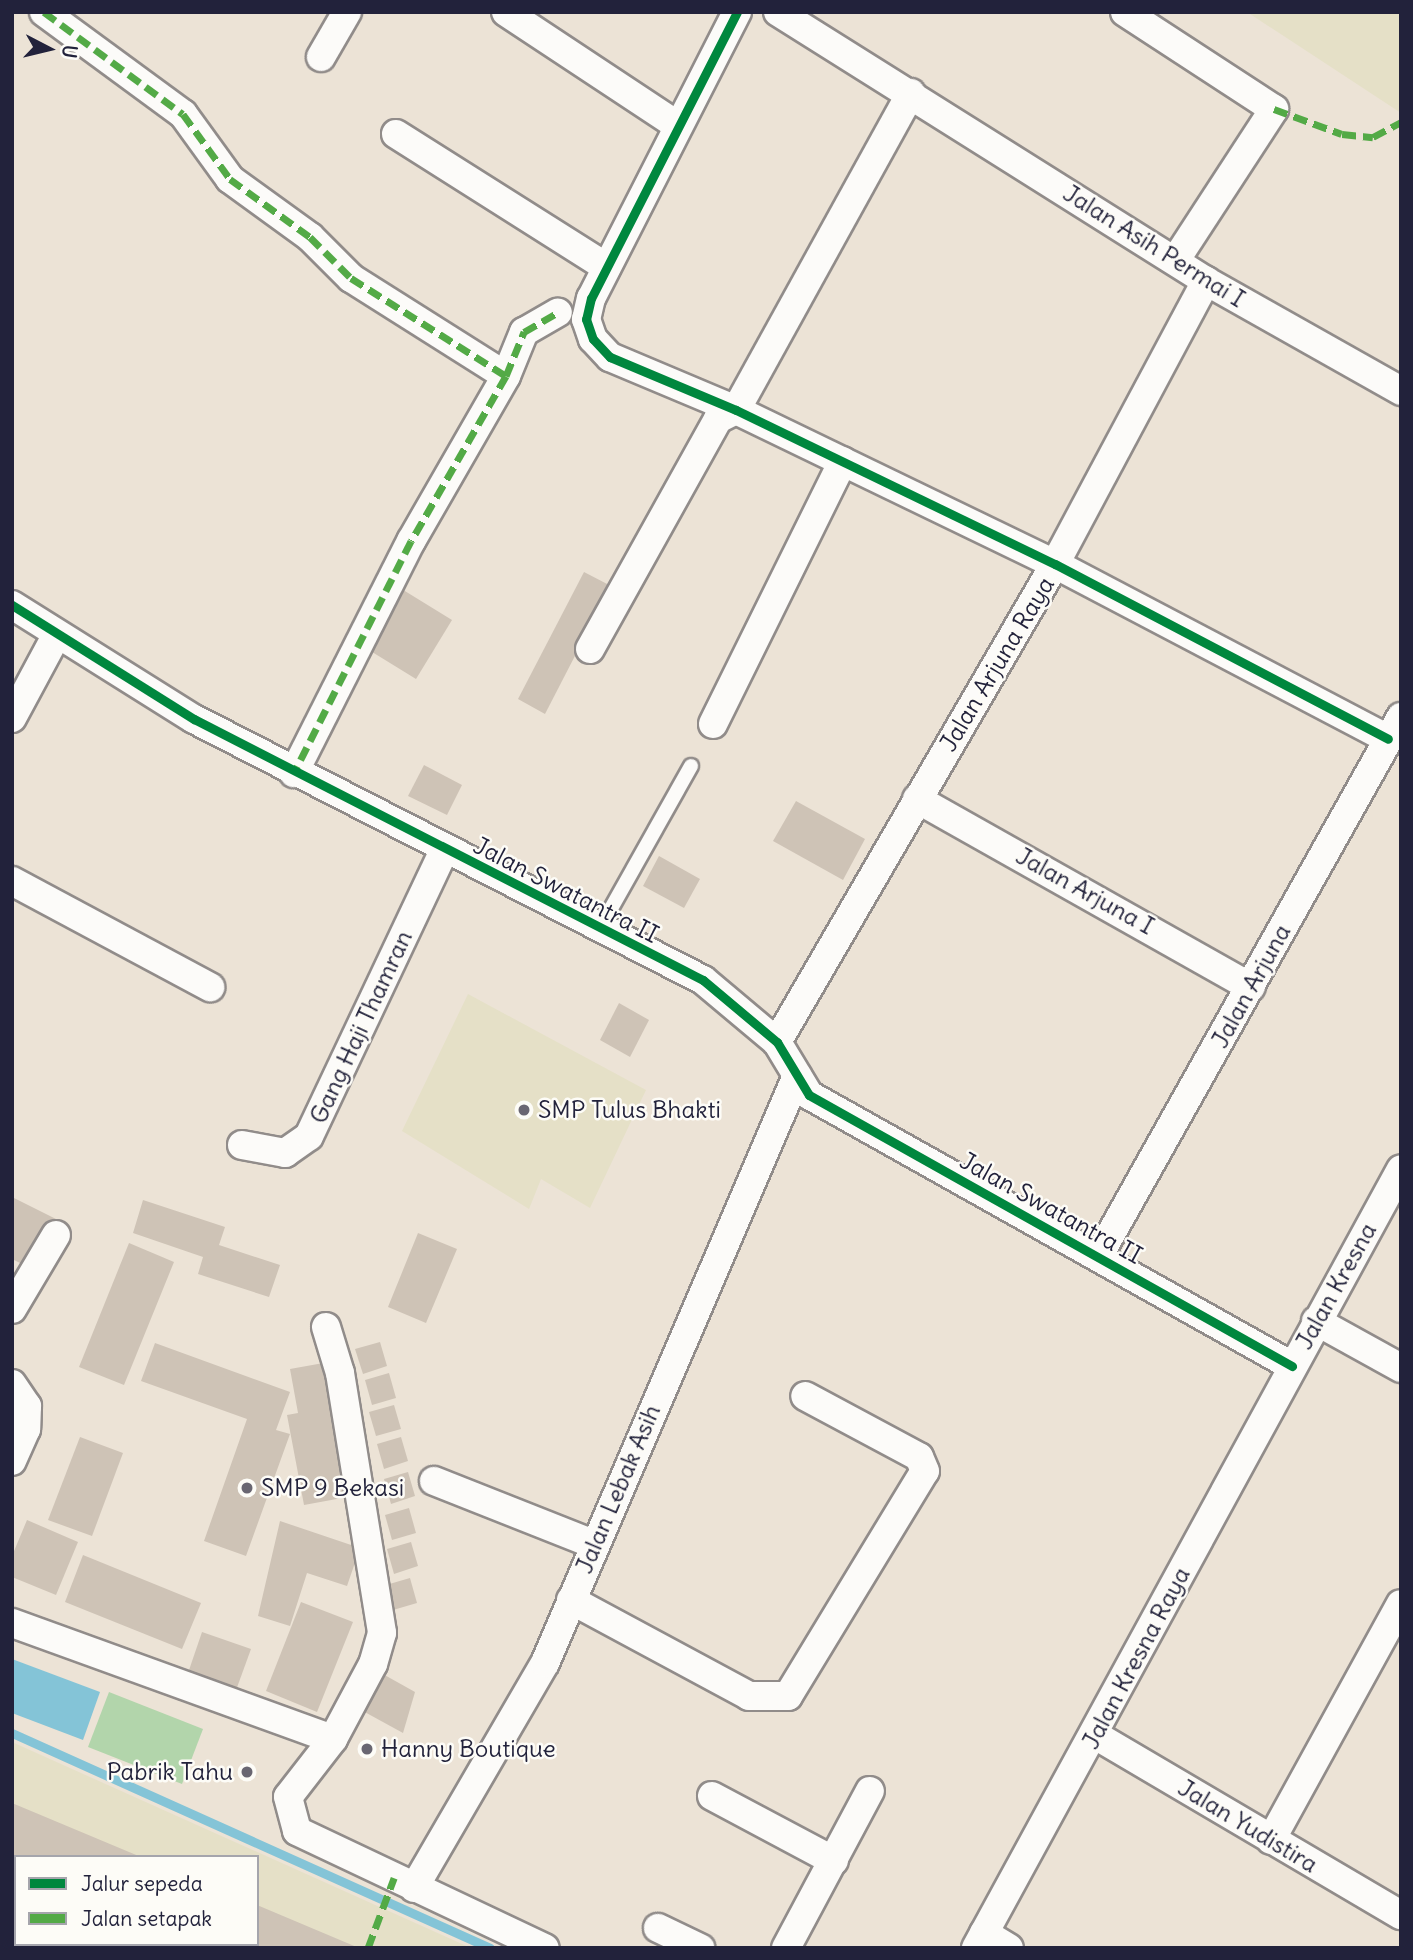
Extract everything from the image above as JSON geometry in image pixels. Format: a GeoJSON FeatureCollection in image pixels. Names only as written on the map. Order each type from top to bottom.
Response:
{"type":"FeatureCollection","features":[{"type":"Feature","properties":{"kind":"street"},"geometry":{"type":"LineString","coordinates":[[44,12],[183,114],[230,179],[310,237],[351,278],[506,376]]}},
{"type":"Feature","properties":{"kind":"street"},"geometry":{"type":"LineString","coordinates":[[321,57],[347,12]]}},
{"type":"Feature","properties":{"kind":"street"},"geometry":{"type":"LineString","coordinates":[[506,12],[678,126]]}},
{"type":"Feature","properties":{"kind":"street"},"geometry":{"type":"LineString","coordinates":[[737,12],[606,267],[586,319],[610,357],[736,410],[1394,728]]}},
{"type":"Feature","properties":{"kind":"street","name":"Jalan Asih Permai I"},"geometry":{"type":"LineString","coordinates":[[778,12],[911,93],[1206,281],[1401,391]]}},
{"type":"Feature","properties":{"kind":"street"},"geometry":{"type":"LineString","coordinates":[[1125,12],[1274,108],[1175,261]]}},
{"type":"Feature","properties":{"kind":"street"},"geometry":{"type":"LineString","coordinates":[[590,649],[718,419],[736,410],[911,93]]}},
{"type":"Feature","properties":{"kind":"street"},"geometry":{"type":"LineString","coordinates":[[396,134],[606,267]]}},
{"type":"Feature","properties":{"kind":"street","name":"Jalan Arjuna Raya"},"geometry":{"type":"LineString","coordinates":[[777,1042],[1055,564],[1206,281]]}},
{"type":"Feature","properties":{"kind":"street"},"geometry":{"type":"LineString","coordinates":[[294,773],[411,541],[506,376],[524,332],[558,312]]}},
{"type":"Feature","properties":{"kind":"street"},"geometry":{"type":"LineString","coordinates":[[713,724],[843,461]]}},
{"type":"Feature","properties":{"kind":"street","name":"Jalan Swatantra II"},"geometry":{"type":"LineString","coordinates":[[12,606],[56,636],[294,773],[599,930],[703,980],[777,1042],[809,1095],[871,1132],[1099,1255],[1292,1366]]}},
{"type":"Feature","properties":{"kind":"street"},"geometry":{"type":"LineString","coordinates":[[12,718],[56,636]]}},
{"type":"Feature","properties":{"kind":"street","name":"Jalan Arjuna"},"geometry":{"type":"LineString","coordinates":[[1099,1255],[1394,728]]}},
{"type":"Feature","properties":{"kind":"street","name":"Jalan Arjuna I"},"geometry":{"type":"LineString","coordinates":[[917,799],[1251,987]]}},
{"type":"Feature","properties":{"kind":"street","name":"Gang Haji Thamran"},"geometry":{"type":"LineString","coordinates":[[242,1145],[285,1153],[309,1136],[444,850]]}},
{"type":"Feature","properties":{"kind":"street"},"geometry":{"type":"LineString","coordinates":[[12,881],[210,987]]}},
{"type":"Feature","properties":{"kind":"street","name":"Jalan Lebak Asih"},"geometry":{"type":"LineString","coordinates":[[414,1888],[545,1662],[593,1544],[797,1076]]}},
{"type":"Feature","properties":{"kind":"street","name":"Jalan Kresna"},"geometry":{"type":"LineString","coordinates":[[1292,1366],[1401,1170]]}},
{"type":"Feature","properties":{"kind":"street"},"geometry":{"type":"LineString","coordinates":[[12,1309],[56,1235]]}},
{"type":"Feature","properties":{"kind":"street"},"geometry":{"type":"LineString","coordinates":[[1316,1321],[1401,1368]]}},
{"type":"Feature","properties":{"kind":"street"},"geometry":{"type":"LineString","coordinates":[[326,1327],[340,1373],[382,1633],[373,1664],[333,1739],[288,1797],[290,1823],[414,1888],[545,1948]]}},
{"type":"Feature","properties":{"kind":"street","name":"Jalan Kresna Raya"},"geometry":{"type":"LineString","coordinates":[[980,1941],[1095,1735],[1292,1366]]}},
{"type":"Feature","properties":{"kind":"street"},"geometry":{"type":"LineString","coordinates":[[12,1384],[27,1406],[26,1429],[12,1461]]}},
{"type":"Feature","properties":{"kind":"street"},"geometry":{"type":"LineString","coordinates":[[570,1601],[749,1696],[788,1696],[925,1471],[919,1457],[806,1396]]}},
{"type":"Feature","properties":{"kind":"street"},"geometry":{"type":"LineString","coordinates":[[434,1481],[593,1544]]}},
{"type":"Feature","properties":{"kind":"street"},"geometry":{"type":"LineString","coordinates":[[1271,1840],[1401,1604]]}},
{"type":"Feature","properties":{"kind":"street"},"geometry":{"type":"LineString","coordinates":[[12,1623],[333,1739]]}},
{"type":"Feature","properties":{"kind":"street","name":"Jalan Yudistira"},"geometry":{"type":"LineString","coordinates":[[1095,1735],[1401,1915]]}},
{"type":"Feature","properties":{"kind":"street"},"geometry":{"type":"LineString","coordinates":[[786,1948],[870,1791]]}},
{"type":"Feature","properties":{"kind":"street"},"geometry":{"type":"LineString","coordinates":[[712,1796],[834,1861]]}},
{"type":"Feature","properties":{"kind":"street"},"geometry":{"type":"LineString","coordinates":[[658,1928],[700,1948]]}},
{"type":"Feature","properties":{"kind":"street"},"geometry":{"type":"LineString","coordinates":[[980,1941],[1009,1948]]}},
{"type":"Feature","properties":{"kind":"lane"},"geometry":{"type":"LineString","coordinates":[[599,930],[691,766]]}},
{"type":"Feature","properties":{"kind":"shaded area"},"geometry":{"type":"Polygon","coordinates":[[[1247,12],[1401,12],[1401,113],[1247,12]]]}},
{"type":"Feature","properties":{"kind":"shaded area","name":"SMP Tulus Bhakti"},"geometry":{"type":"Polygon","coordinates":[[[468,994],[646,1090],[590,1208],[541,1179],[529,1209],[402,1131],[468,994]]]}},
{"type":"Feature","properties":{"kind":"shaded area"},"geometry":{"type":"Polygon","coordinates":[[[12,1742],[471,1948],[12,1948],[12,1742]]]}},
{"type":"Feature","properties":{"kind":"green space"},"geometry":{"type":"Polygon","coordinates":[[[109,1692],[203,1729],[182,1784],[88,1747],[109,1692]]]}},
{"type":"Feature","properties":{"kind":"water"},"geometry":{"type":"Polygon","coordinates":[[[12,1659],[100,1692],[83,1740],[12,1713],[12,1659]]]}},
{"type":"Feature","properties":{"kind":"building"},"geometry":{"type":"Polygon","coordinates":[[[584,572],[611,586],[545,714],[518,699],[584,572]]]}},
{"type":"Feature","properties":{"kind":"building"},"geometry":{"type":"Polygon","coordinates":[[[400,588],[452,620],[416,679],[364,647],[400,588]]]}},
{"type":"Feature","properties":{"kind":"building"},"geometry":{"type":"Polygon","coordinates":[[[424,765],[462,785],[447,815],[408,796],[424,765]]]}},
{"type":"Feature","properties":{"kind":"building"},"geometry":{"type":"Polygon","coordinates":[[[796,801],[865,839],[843,880],[773,841],[796,801]]]}},
{"type":"Feature","properties":{"kind":"building"},"geometry":{"type":"Polygon","coordinates":[[[659,856],[700,879],[684,908],[643,886],[659,856]]]}},
{"type":"Feature","properties":{"kind":"building"},"geometry":{"type":"Polygon","coordinates":[[[619,1003],[649,1020],[630,1057],[600,1040],[619,1003]]]}},
{"type":"Feature","properties":{"kind":"building"},"geometry":{"type":"Polygon","coordinates":[[[12,1197],[56,1219],[32,1269],[12,1259],[12,1197]]]}},
{"type":"Feature","properties":{"kind":"building"},"geometry":{"type":"Polygon","coordinates":[[[143,1200],[225,1227],[219,1245],[280,1265],[269,1297],[198,1274],[203,1257],[133,1233],[143,1200]]]}},
{"type":"Feature","properties":{"kind":"building"},"geometry":{"type":"Polygon","coordinates":[[[418,1233],[457,1249],[426,1323],[388,1307],[418,1233]]]}},
{"type":"Feature","properties":{"kind":"building"},"geometry":{"type":"Polygon","coordinates":[[[129,1243],[174,1262],[124,1385],[79,1367],[129,1243]]]}},
{"type":"Feature","properties":{"kind":"building"},"geometry":{"type":"Polygon","coordinates":[[[380,1342],[387,1366],[363,1374],[355,1349],[380,1342]]]}},
{"type":"Feature","properties":{"kind":"building","name":"SMP 9 Bekasi"},"geometry":{"type":"Polygon","coordinates":[[[155,1343],[290,1392],[276,1430],[290,1434],[246,1556],[204,1541],[247,1419],[141,1381],[155,1343]]]}},
{"type":"Feature","properties":{"kind":"building","name":"SMP 9 Bekasi"},"geometry":{"type":"Polygon","coordinates":[[[329,1362],[353,1496],[304,1505],[287,1415],[298,1413],[290,1369],[329,1362]]]}},
{"type":"Feature","properties":{"kind":"building"},"geometry":{"type":"Polygon","coordinates":[[[389,1373],[396,1398],[372,1405],[365,1380],[389,1373]]]}},
{"type":"Feature","properties":{"kind":"building"},"geometry":{"type":"Polygon","coordinates":[[[394,1405],[401,1429],[376,1436],[369,1412],[394,1405]]]}},
{"type":"Feature","properties":{"kind":"building"},"geometry":{"type":"Polygon","coordinates":[[[80,1437],[123,1453],[92,1536],[48,1520],[80,1437]]]}},
{"type":"Feature","properties":{"kind":"building"},"geometry":{"type":"Polygon","coordinates":[[[401,1437],[408,1461],[384,1469],[377,1444],[401,1437]]]}},
{"type":"Feature","properties":{"kind":"building"},"geometry":{"type":"Polygon","coordinates":[[[408,1472],[415,1496],[391,1504],[384,1479],[408,1472]]]}},
{"type":"Feature","properties":{"kind":"building"},"geometry":{"type":"Polygon","coordinates":[[[409,1508],[416,1533],[392,1540],[385,1515],[409,1508]]]}},
{"type":"Feature","properties":{"kind":"building"},"geometry":{"type":"Polygon","coordinates":[[[27,1520],[78,1542],[56,1595],[12,1577],[12,1556],[27,1520]]]}},
{"type":"Feature","properties":{"kind":"building","name":"SMP 9 Bekasi"},"geometry":{"type":"Polygon","coordinates":[[[280,1521],[360,1548],[347,1586],[307,1573],[290,1626],[258,1616],[280,1521]]]}},
{"type":"Feature","properties":{"kind":"building"},"geometry":{"type":"Polygon","coordinates":[[[411,1542],[418,1566],[394,1574],[387,1549],[411,1542]]]}},
{"type":"Feature","properties":{"kind":"building"},"geometry":{"type":"Polygon","coordinates":[[[83,1555],[201,1603],[182,1649],[65,1602],[83,1555]]]}},
{"type":"Feature","properties":{"kind":"building"},"geometry":{"type":"Polygon","coordinates":[[[410,1578],[417,1603],[393,1610],[386,1585],[410,1578]]]}},
{"type":"Feature","properties":{"kind":"building"},"geometry":{"type":"Polygon","coordinates":[[[301,1602],[353,1622],[317,1712],[266,1691],[301,1602]]]}},
{"type":"Feature","properties":{"kind":"building"},"geometry":{"type":"Polygon","coordinates":[[[202,1632],[251,1649],[235,1693],[187,1676],[202,1632]]]}},
{"type":"Feature","properties":{"kind":"building"},"geometry":{"type":"Polygon","coordinates":[[[381,1673],[415,1692],[403,1733],[361,1710],[381,1673]]]}},
{"type":"Feature","properties":{"kind":"building"},"geometry":{"type":"Polygon","coordinates":[[[12,1803],[136,1855],[14,1855],[12,1921],[12,1803]]]}},
{"type":"Feature","properties":{"kind":"building"},"geometry":{"type":"Polygon","coordinates":[[[259,1906],[359,1948],[214,1946],[259,1946],[259,1906]]]}},
{"type":"Feature","properties":{"kind":"waterway"},"geometry":{"type":"LineString","coordinates":[[12,1733],[490,1948]]}},
{"type":"Feature","properties":{"kind":"marked path"},"geometry":{"type":"LineString","coordinates":[[44,12],[183,114],[230,179],[310,237],[351,278],[506,376],[411,541],[294,773]]}},
{"type":"Feature","properties":{"kind":"marked path"},"geometry":{"type":"LineString","coordinates":[[1274,109],[1342,134],[1373,137],[1401,122]]}},
{"type":"Feature","properties":{"kind":"marked path"},"geometry":{"type":"LineString","coordinates":[[506,376],[524,332],[558,312]]}},
{"type":"Feature","properties":{"kind":"marked path"},"geometry":{"type":"LineString","coordinates":[[368,1948],[394,1878]]}},
{"type":"Feature","properties":{"kind":"cycle path"},"geometry":{"type":"LineString","coordinates":[[737,12],[591,298],[586,319],[593,339],[610,357],[736,410],[1055,564],[1388,739]]}},
{"type":"Feature","properties":{"kind":"cycle path"},"geometry":{"type":"LineString","coordinates":[[12,605],[194,719],[703,980],[777,1042],[809,1095],[1292,1366]]}},
{"type":"Feature","properties":{"kind":"place","name":"SMP Tulus Bhakti"},"geometry":{"type":"Point","coordinates":[524,1110]}},
{"type":"Feature","properties":{"kind":"place","name":"SMP 9 Bekasi"},"geometry":{"type":"Point","coordinates":[247,1488]}},
{"type":"Feature","properties":{"kind":"place","name":"Hanny Boutique"},"geometry":{"type":"Point","coordinates":[367,1749]}},
{"type":"Feature","properties":{"kind":"place","name":"Pabrik Tahu"},"geometry":{"type":"Point","coordinates":[247,1772]}}]}
